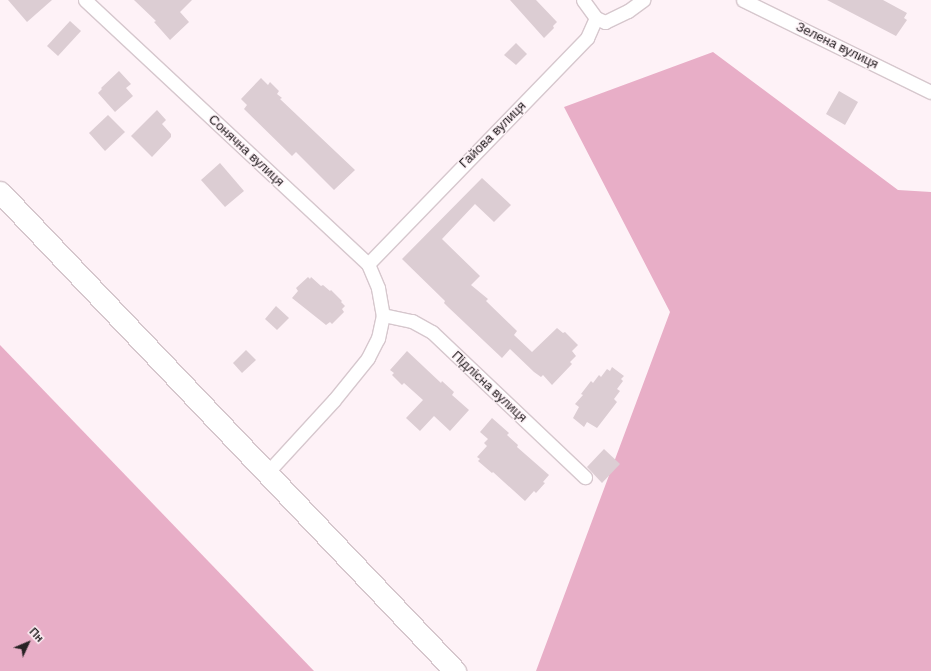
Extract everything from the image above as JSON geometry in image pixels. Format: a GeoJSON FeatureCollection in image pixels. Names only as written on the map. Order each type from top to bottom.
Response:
{"type":"FeatureCollection","features":[{"type":"Feature","properties":{"kind":"main road"},"geometry":{"type":"LineString","coordinates":[[0,192],[266,474],[455,671]]}},
{"type":"Feature","properties":{"kind":"street","name":"Сонячна вулиця"},"geometry":{"type":"LineString","coordinates":[[85,0],[368,264],[378,288],[383,315]]}},
{"type":"Feature","properties":{"kind":"street"},"geometry":{"type":"LineString","coordinates":[[584,0],[596,18],[605,22],[628,11],[643,0]]}},
{"type":"Feature","properties":{"kind":"street","name":"Зелена вулиця"},"geometry":{"type":"LineString","coordinates":[[743,0],[931,92]]}},
{"type":"Feature","properties":{"kind":"street","name":"Гайова вулиця"},"geometry":{"type":"LineString","coordinates":[[368,264],[587,38],[596,18]]}},
{"type":"Feature","properties":{"kind":"street"},"geometry":{"type":"LineString","coordinates":[[266,474],[334,400],[368,358],[378,338],[383,315]]}},
{"type":"Feature","properties":{"kind":"street","name":"Підлісна вулиця"},"geometry":{"type":"LineString","coordinates":[[383,315],[412,321],[432,332],[585,477]]}},
{"type":"Feature","properties":{"kind":"shaded area"},"geometry":{"type":"Polygon","coordinates":[[[713,52],[898,190],[931,192],[931,671],[536,671],[670,312],[564,107],[713,52]]]}},
{"type":"Feature","properties":{"kind":"shaded area"},"geometry":{"type":"Polygon","coordinates":[[[0,345],[314,671],[0,671],[0,345]]]}},
{"type":"Feature","properties":{"kind":"building"},"geometry":{"type":"Polygon","coordinates":[[[8,0],[52,0],[27,22],[8,0]]]}},
{"type":"Feature","properties":{"kind":"building"},"geometry":{"type":"Polygon","coordinates":[[[134,0],[192,0],[180,12],[189,22],[170,40],[154,22],[156,21],[134,0]]]}},
{"type":"Feature","properties":{"kind":"building"},"geometry":{"type":"Polygon","coordinates":[[[510,0],[536,0],[557,22],[553,26],[554,28],[544,38],[510,0]]]}},
{"type":"Feature","properties":{"kind":"building"},"geometry":{"type":"Polygon","coordinates":[[[827,0],[883,0],[907,13],[904,18],[907,20],[896,36],[827,0]]]}},
{"type":"Feature","properties":{"kind":"building"},"geometry":{"type":"Polygon","coordinates":[[[70,21],[81,31],[58,56],[47,46],[70,21]]]}},
{"type":"Feature","properties":{"kind":"building"},"geometry":{"type":"Polygon","coordinates":[[[516,43],[527,54],[516,65],[504,55],[516,43]]]}},
{"type":"Feature","properties":{"kind":"building"},"geometry":{"type":"Polygon","coordinates":[[[119,71],[131,84],[126,88],[133,96],[115,112],[98,93],[102,89],[101,88],[119,71]]]}},
{"type":"Feature","properties":{"kind":"building"},"geometry":{"type":"Polygon","coordinates":[[[261,78],[268,85],[270,82],[279,91],[277,94],[282,98],[280,99],[355,170],[334,190],[296,152],[292,156],[244,109],[247,105],[241,99],[261,78]]]}},
{"type":"Feature","properties":{"kind":"building"},"geometry":{"type":"Polygon","coordinates":[[[839,91],[858,102],[845,125],[826,114],[839,91]]]}},
{"type":"Feature","properties":{"kind":"building"},"geometry":{"type":"Polygon","coordinates":[[[157,110],[166,120],[162,124],[171,134],[171,137],[152,157],[131,136],[157,110]]]}},
{"type":"Feature","properties":{"kind":"building"},"geometry":{"type":"Polygon","coordinates":[[[108,115],[125,132],[105,151],[89,133],[108,115]]]}},
{"type":"Feature","properties":{"kind":"building"},"geometry":{"type":"Polygon","coordinates":[[[220,163],[244,191],[225,207],[201,180],[220,163]]]}},
{"type":"Feature","properties":{"kind":"building"},"geometry":{"type":"Polygon","coordinates":[[[482,178],[511,205],[494,222],[475,204],[442,239],[480,276],[471,285],[488,299],[486,301],[517,331],[514,335],[532,352],[557,328],[563,333],[565,332],[578,345],[572,351],[576,356],[570,362],[572,364],[552,385],[543,375],[541,377],[534,372],[510,349],[502,358],[448,307],[444,303],[445,301],[402,259],[482,178]]]}},
{"type":"Feature","properties":{"kind":"building"},"geometry":{"type":"Polygon","coordinates":[[[308,277],[310,279],[311,277],[321,286],[323,285],[330,291],[331,290],[345,306],[342,309],[344,312],[332,324],[330,322],[326,325],[292,298],[298,291],[296,288],[308,277]]]}},
{"type":"Feature","properties":{"kind":"building"},"geometry":{"type":"Polygon","coordinates":[[[276,306],[289,318],[277,330],[265,319],[276,306]]]}},
{"type":"Feature","properties":{"kind":"building"},"geometry":{"type":"Polygon","coordinates":[[[246,350],[256,360],[242,373],[233,363],[246,350]]]}},
{"type":"Feature","properties":{"kind":"building"},"geometry":{"type":"Polygon","coordinates":[[[407,351],[441,383],[442,381],[454,392],[452,395],[469,410],[450,431],[434,416],[420,431],[406,418],[423,400],[404,383],[402,385],[392,375],[394,373],[390,370],[407,351]]]}},
{"type":"Feature","properties":{"kind":"building"},"geometry":{"type":"Polygon","coordinates":[[[612,367],[624,376],[621,379],[623,381],[617,389],[620,391],[614,399],[617,402],[597,428],[587,422],[584,427],[573,418],[579,407],[575,404],[583,395],[581,394],[591,381],[593,383],[599,375],[601,377],[607,369],[610,371],[612,367]]]}},
{"type":"Feature","properties":{"kind":"building"},"geometry":{"type":"Polygon","coordinates":[[[492,418],[509,433],[507,435],[518,445],[517,447],[549,475],[543,482],[545,483],[536,493],[534,491],[525,501],[493,472],[492,473],[478,461],[480,459],[477,457],[487,446],[484,443],[488,439],[480,432],[492,418]]]}},
{"type":"Feature","properties":{"kind":"building"},"geometry":{"type":"Polygon","coordinates":[[[604,449],[620,464],[602,483],[587,467],[604,449]]]}}]}
